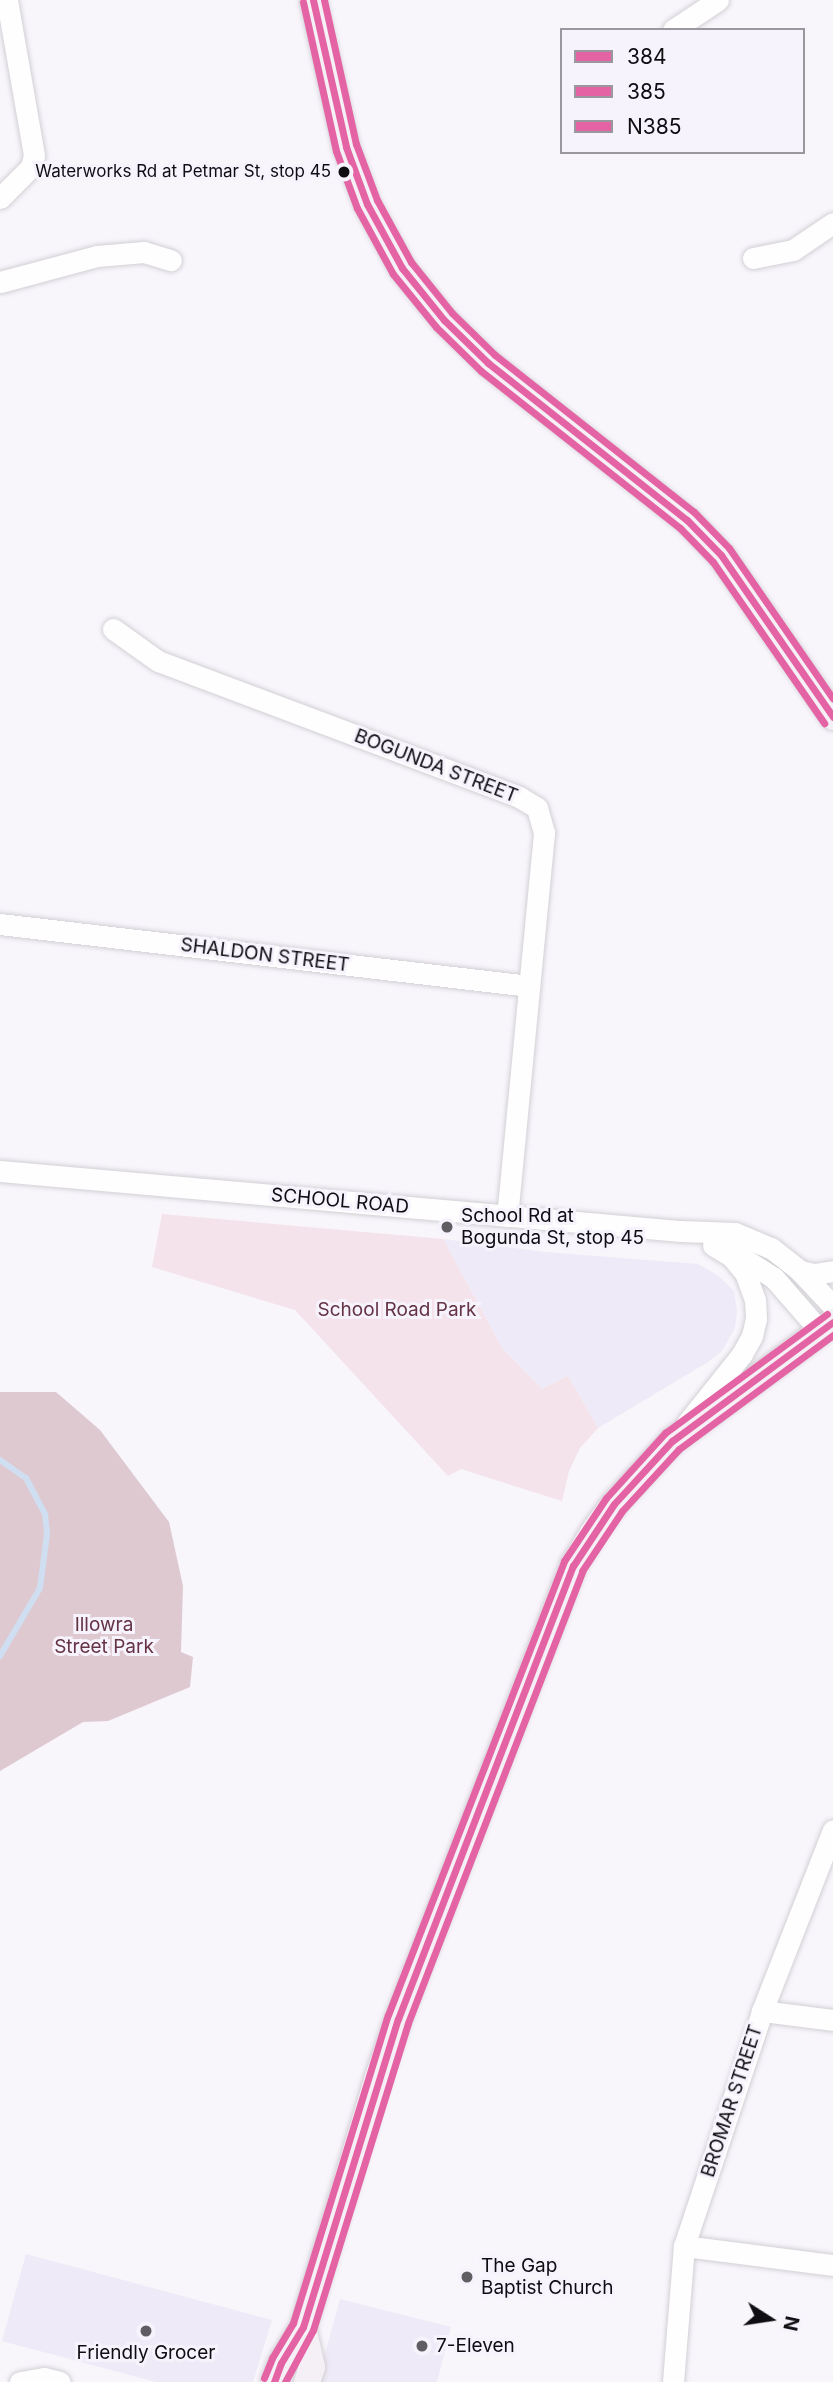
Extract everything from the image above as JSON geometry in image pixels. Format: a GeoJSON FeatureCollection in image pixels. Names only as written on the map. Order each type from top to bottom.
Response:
{"type":"FeatureCollection","features":[{"type":"Feature","properties":{"kind":"main road"},"geometry":{"type":"LineString","coordinates":[[313,0],[346,148],[367,204],[402,268],[444,320],[488,363],[687,520],[721,555],[833,717]]}},
{"type":"Feature","properties":{"kind":"main road"},"geometry":{"type":"LineString","coordinates":[[274,2382],[281,2363],[303,2327],[398,2019],[573,1566],[614,1504],[672,1441],[827,1327]]}},
{"type":"Feature","properties":{"kind":"main road"},"geometry":{"type":"LineString","coordinates":[[303,2327],[312,2367],[307,2382]]}},
{"type":"Feature","properties":{"kind":"street"},"geometry":{"type":"LineString","coordinates":[[6,191],[31,167],[34,155],[7,0]]}},
{"type":"Feature","properties":{"kind":"street"},"geometry":{"type":"LineString","coordinates":[[676,28],[718,0]]}},
{"type":"Feature","properties":{"kind":"street"},"geometry":{"type":"LineString","coordinates":[[753,258],[793,250],[833,223]]}},
{"type":"Feature","properties":{"kind":"street"},"geometry":{"type":"LineString","coordinates":[[0,282],[97,256],[144,252],[171,260]]}},
{"type":"Feature","properties":{"kind":"street","name":"BOGUNDA STREET"},"geometry":{"type":"LineString","coordinates":[[113,629],[159,661],[519,797],[537,808],[544,832],[507,1216]]}},
{"type":"Feature","properties":{"kind":"street","name":"SHALDON STREET"},"geometry":{"type":"LineString","coordinates":[[0,923],[530,986]]}},
{"type":"Feature","properties":{"kind":"street","name":"SCHOOL ROAD"},"geometry":{"type":"LineString","coordinates":[[0,1171],[681,1231],[727,1232],[747,1236],[766,1245],[800,1271],[833,1306]]}},
{"type":"Feature","properties":{"kind":"street","name":"SCHOOL ROAD"},"geometry":{"type":"LineString","coordinates":[[681,1231],[761,1268],[827,1327]]}},
{"type":"Feature","properties":{"kind":"street"},"geometry":{"type":"LineString","coordinates":[[672,1441],[742,1354],[755,1325],[755,1300],[745,1273],[731,1256],[713,1245]]}},
{"type":"Feature","properties":{"kind":"street"},"geometry":{"type":"LineString","coordinates":[[800,1271],[814,1274],[833,1270]]}},
{"type":"Feature","properties":{"kind":"street","name":"BROMAR STREET"},"geometry":{"type":"LineString","coordinates":[[673,2382],[684,2246],[762,2011],[833,1830]]}},
{"type":"Feature","properties":{"kind":"street"},"geometry":{"type":"LineString","coordinates":[[762,2011],[833,2020]]}},
{"type":"Feature","properties":{"kind":"street"},"geometry":{"type":"LineString","coordinates":[[684,2246],[833,2265]]}},
{"type":"Feature","properties":{"kind":"street"},"geometry":{"type":"LineString","coordinates":[[20,2382],[44,2378],[60,2382]]}},
{"type":"Feature","properties":{"kind":"shaded area"},"geometry":{"type":"Polygon","coordinates":[[[443,1239],[545,1252],[698,1264],[719,1276],[734,1291],[737,1310],[735,1328],[722,1351],[708,1362],[598,1428],[568,1376],[542,1389],[502,1348],[443,1239]]]}},
{"type":"Feature","properties":{"kind":"shaded area"},"geometry":{"type":"Polygon","coordinates":[[[26,2254],[272,2320],[253,2382],[156,2382],[2,2341],[26,2254]]]}},
{"type":"Feature","properties":{"kind":"shaded area","name":"7-Eleven"},"geometry":{"type":"Polygon","coordinates":[[[340,2299],[451,2327],[437,2382],[317,2382],[340,2299]]]}},
{"type":"Feature","properties":{"kind":"green space","name":"School Road Park"},"geometry":{"type":"Polygon","coordinates":[[[162,1214],[443,1239],[502,1348],[542,1389],[568,1376],[598,1428],[580,1448],[569,1471],[562,1501],[461,1469],[448,1476],[295,1310],[152,1267],[162,1214]]]}},
{"type":"Feature","properties":{"kind":"green space","name":"Illowra Street Park"},"geometry":{"type":"Polygon","coordinates":[[[0,1392],[56,1392],[100,1430],[169,1522],[183,1586],[181,1652],[193,1657],[190,1687],[108,1721],[83,1722],[0,1771],[0,1392]]]}},
{"type":"Feature","properties":{"kind":"waterway"},"geometry":{"type":"LineString","coordinates":[[0,1460],[26,1478],[45,1514],[47,1534],[40,1588],[0,1656]]}},
{"type":"Feature","properties":{"kind":"transit line","name":"384"},"geometry":{"type":"LineString","coordinates":[[313,0],[346,147],[367,204],[402,268],[444,320],[488,363],[687,520],[721,555],[833,717]]}},
{"type":"Feature","properties":{"kind":"transit line","name":"N385"},"geometry":{"type":"LineString","coordinates":[[324,0],[356,144],[377,200],[411,262],[452,313],[495,355],[694,512],[729,548],[833,699]]}},
{"type":"Feature","properties":{"kind":"transit line","name":"385"},"geometry":{"type":"LineString","coordinates":[[303,2],[336,151],[357,208],[393,274],[436,327],[481,371],[680,528],[713,562],[824,723]]}},
{"type":"Feature","properties":{"kind":"transit line","name":"N385"},"geometry":{"type":"LineString","coordinates":[[264,2378],[272,2358],[293,2323],[388,2015],[564,1561],[606,1498],[665,1433],[827,1314]]}},
{"type":"Feature","properties":{"kind":"transit line","name":"384"},"geometry":{"type":"LineString","coordinates":[[274,2382],[281,2363],[303,2327],[398,2019],[573,1566],[614,1504],[672,1441],[833,1322]]}},
{"type":"Feature","properties":{"kind":"transit line","name":"385"},"geometry":{"type":"LineString","coordinates":[[285,2382],[313,2330],[408,2023],[582,1571],[622,1511],[679,1449],[833,1335]]}},
{"type":"Feature","properties":{"kind":"place","name":"Waterworks Rd at Petmar St, stop 45"},"geometry":{"type":"Point","coordinates":[344,172]}},
{"type":"Feature","properties":{"kind":"place","name":"School Rd at Bogunda St, stop 45"},"geometry":{"type":"Point","coordinates":[447,1227]}},
{"type":"Feature","properties":{"kind":"place","name":"The Gap Baptist Church"},"geometry":{"type":"Point","coordinates":[467,2277]}},
{"type":"Feature","properties":{"kind":"place","name":"Friendly Grocer"},"geometry":{"type":"Point","coordinates":[146,2331]}},
{"type":"Feature","properties":{"kind":"place","name":"7-Eleven"},"geometry":{"type":"Point","coordinates":[422,2346]}}]}
